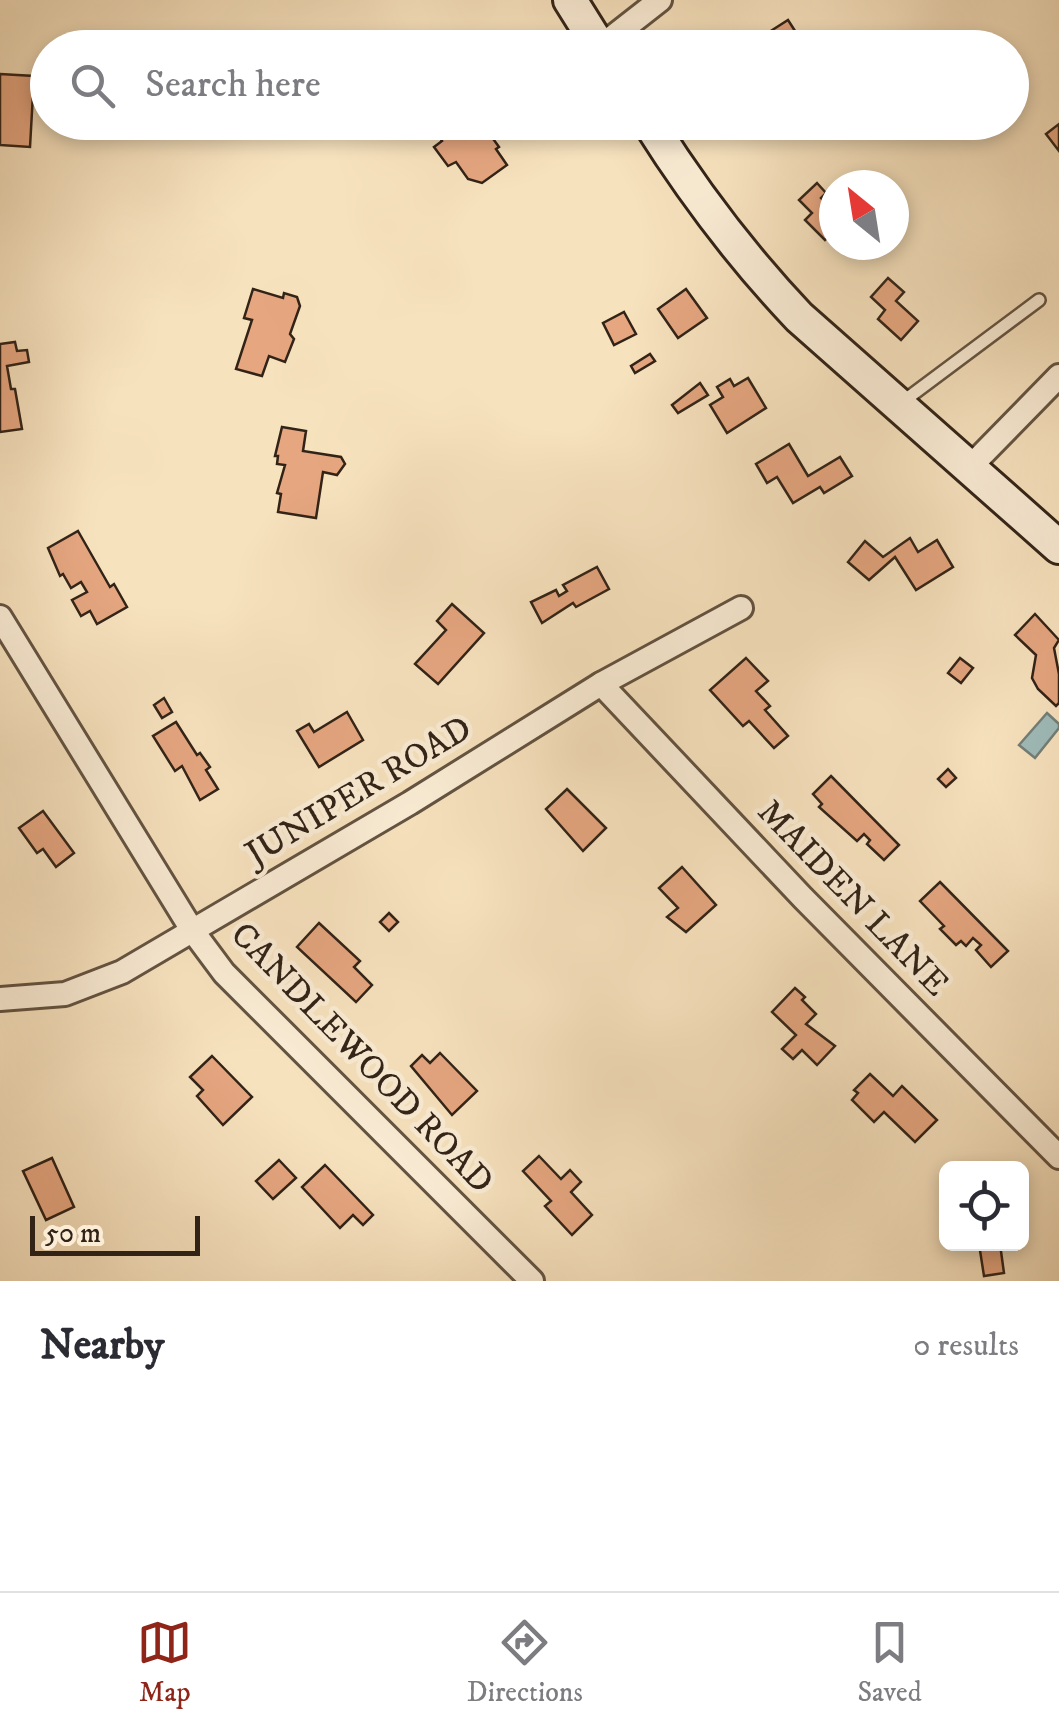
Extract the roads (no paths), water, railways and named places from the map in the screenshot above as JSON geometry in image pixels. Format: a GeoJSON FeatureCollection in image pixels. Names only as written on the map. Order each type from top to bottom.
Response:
{"type":"FeatureCollection","features":[{"type":"Feature","properties":{"kind":"street"},"geometry":{"type":"LineString","coordinates":[[570,0],[589,30]]}},
{"type":"Feature","properties":{"kind":"street"},"geometry":{"type":"LineString","coordinates":[[622,30],[660,0]]}},
{"type":"Feature","properties":{"kind":"street"},"geometry":{"type":"LineString","coordinates":[[661,140],[701,202],[760,276],[799,317],[1059,547]]}},
{"type":"Feature","properties":{"kind":"street"},"geometry":{"type":"LineString","coordinates":[[969,468],[1059,376]]}},
{"type":"Feature","properties":{"kind":"street","name":"JUNIPER ROAD"},"geometry":{"type":"LineString","coordinates":[[0,999],[65,994],[122,972],[410,803],[602,684],[741,608]]}},
{"type":"Feature","properties":{"kind":"street","name":"CANDLEWOOD ROAD"},"geometry":{"type":"LineString","coordinates":[[0,617],[192,930],[224,973],[532,1281]]}},
{"type":"Feature","properties":{"kind":"street","name":"MAIDEN LANE"},"geometry":{"type":"LineString","coordinates":[[602,684],[804,898],[1059,1157]]}},
{"type":"Feature","properties":{"kind":"lane"},"geometry":{"type":"LineString","coordinates":[[897,406],[1039,300]]}},
{"type":"Feature","properties":{"kind":"water"},"geometry":{"type":"Polygon","coordinates":[[[1047,713],[1059,728],[1035,758],[1019,745],[1047,713]]]}}]}
